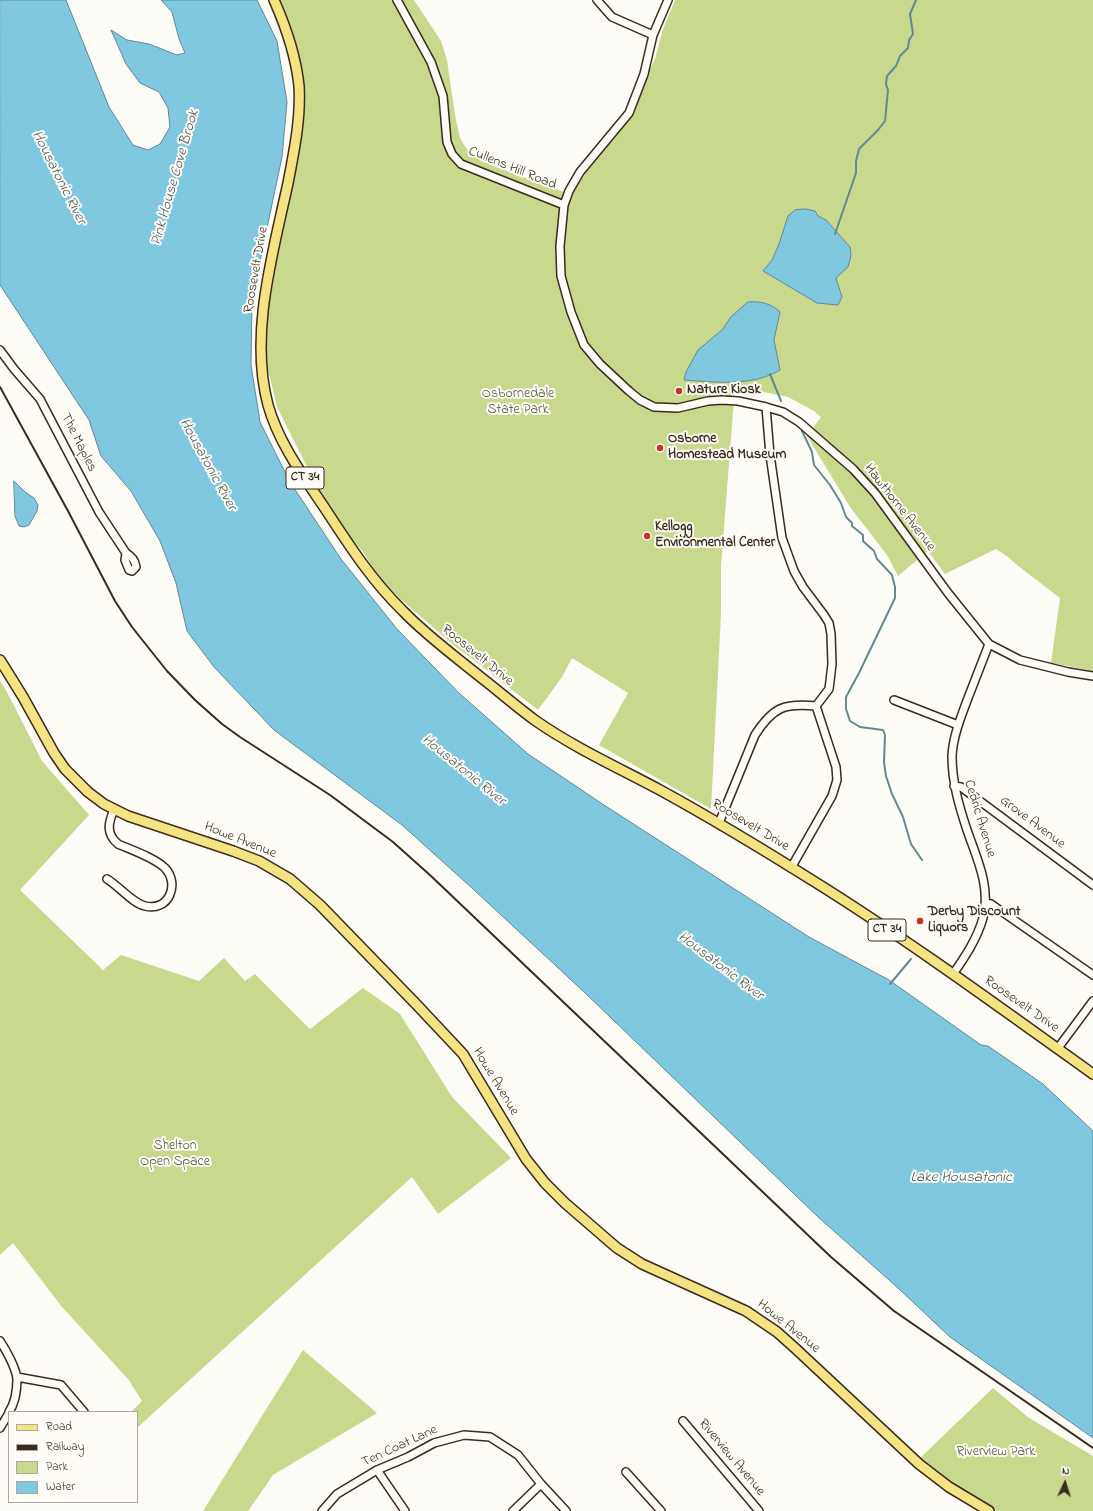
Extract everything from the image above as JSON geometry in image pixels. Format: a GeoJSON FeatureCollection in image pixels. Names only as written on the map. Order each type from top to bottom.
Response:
{"type":"FeatureCollection","features":[{"type":"Feature","properties":{"kind":"main road","name":"Roosevelt Drive"},"geometry":{"type":"LineString","coordinates":[[274,0],[283,20],[299,87],[298,124],[292,163],[266,286],[261,325],[263,369],[268,404],[279,433],[290,454],[374,580],[403,612],[445,649],[536,721],[573,744],[719,823],[829,891],[953,974],[1093,1074]]}},
{"type":"Feature","properties":{"kind":"main road","name":"Howe Avenue"},"geometry":{"type":"LineString","coordinates":[[0,660],[24,696],[54,753],[65,769],[88,792],[114,810],[152,825],[233,850],[259,861],[290,879],[320,905],[463,1054],[526,1159],[545,1183],[565,1203],[617,1248],[642,1264],[740,1308],[760,1320],[796,1349],[924,1468],[949,1487],[989,1511]]}},
{"type":"Feature","properties":{"kind":"street","name":"Cullens Hill Road"},"geometry":{"type":"LineString","coordinates":[[397,0],[431,62],[443,96],[447,142],[452,154],[461,164],[564,204]]}},
{"type":"Feature","properties":{"kind":"street"},"geometry":{"type":"LineString","coordinates":[[597,0],[612,17],[653,35]]}},
{"type":"Feature","properties":{"kind":"street","name":"Hawthorne Avenue"},"geometry":{"type":"LineString","coordinates":[[668,0],[653,35],[644,74],[629,113],[580,172],[568,191],[564,204],[560,246],[561,276],[571,312],[584,345],[600,364],[629,392],[640,400],[654,407],[678,408],[722,400],[738,401],[783,412],[799,422],[853,469],[875,493],[948,593],[989,644],[1020,660],[1068,672],[1093,676]]}},
{"type":"Feature","properties":{"kind":"street","name":"The Maples"},"geometry":{"type":"LineString","coordinates":[[0,350],[14,370],[40,399],[99,512],[126,553]]}},
{"type":"Feature","properties":{"kind":"street"},"geometry":{"type":"LineString","coordinates":[[766,407],[770,456],[782,538],[794,571],[803,587],[824,614],[829,623],[831,634],[832,664],[830,681],[828,689],[816,706]]}},
{"type":"Feature","properties":{"kind":"street","name":"Cedric Avenue"},"geometry":{"type":"LineString","coordinates":[[953,974],[969,950],[980,928],[985,903],[985,890],[982,872],[954,786],[952,756],[958,725],[989,644]]}},
{"type":"Feature","properties":{"kind":"street"},"geometry":{"type":"LineString","coordinates":[[894,700],[958,725]]}},
{"type":"Feature","properties":{"kind":"street"},"geometry":{"type":"LineString","coordinates":[[719,823],[755,735],[761,726],[777,710],[783,707],[802,705],[816,706]]}},
{"type":"Feature","properties":{"kind":"street"},"geometry":{"type":"LineString","coordinates":[[791,868],[832,796],[837,780],[836,767],[816,706]]}},
{"type":"Feature","properties":{"kind":"street","name":"Grove Avenue"},"geometry":{"type":"LineString","coordinates":[[954,786],[961,787],[1093,885]]}},
{"type":"Feature","properties":{"kind":"street"},"geometry":{"type":"LineString","coordinates":[[107,879],[138,904],[146,906],[157,906],[162,904],[167,901],[170,894],[170,876],[166,869],[160,864],[118,844],[109,833],[108,826],[114,810]]}},
{"type":"Feature","properties":{"kind":"street"},"geometry":{"type":"LineString","coordinates":[[985,903],[991,904],[1022,924],[1093,975]]}},
{"type":"Feature","properties":{"kind":"street"},"geometry":{"type":"LineString","coordinates":[[1058,1048],[1093,1001]]}},
{"type":"Feature","properties":{"kind":"street"},"geometry":{"type":"LineString","coordinates":[[0,1341],[6,1351],[17,1378],[14,1404],[10,1411]]}},
{"type":"Feature","properties":{"kind":"street"},"geometry":{"type":"LineString","coordinates":[[17,1378],[61,1385],[83,1411]]}},
{"type":"Feature","properties":{"kind":"street"},"geometry":{"type":"LineString","coordinates":[[0,1428],[8,1414]]}},
{"type":"Feature","properties":{"kind":"street","name":"Riverview Avenue"},"geometry":{"type":"LineString","coordinates":[[683,1421],[759,1511]]}},
{"type":"Feature","properties":{"kind":"street","name":"Ten Coat Lane"},"geometry":{"type":"LineString","coordinates":[[322,1511],[337,1494],[377,1470],[408,1457],[434,1443],[464,1435],[490,1437],[518,1455],[541,1484],[566,1511]]}},
{"type":"Feature","properties":{"kind":"street"},"geometry":{"type":"LineString","coordinates":[[377,1470],[405,1511]]}},
{"type":"Feature","properties":{"kind":"street"},"geometry":{"type":"LineString","coordinates":[[626,1472],[661,1511]]}},
{"type":"Feature","properties":{"kind":"street"},"geometry":{"type":"LineString","coordinates":[[513,1511],[541,1484]]}},
{"type":"Feature","properties":{"kind":"green space","name":"Osbornedale State Park"},"geometry":{"type":"Polygon","coordinates":[[[278,0],[414,0],[441,41],[447,60],[460,138],[468,151],[507,171],[572,195],[633,104],[655,59],[663,29],[675,0],[1093,0],[1093,671],[1051,663],[1060,598],[996,549],[945,574],[928,551],[898,576],[887,555],[850,507],[807,436],[821,417],[814,411],[788,397],[758,391],[739,385],[735,386],[721,567],[721,614],[711,809],[599,745],[628,693],[572,658],[562,677],[538,710],[457,648],[398,597],[379,577],[363,552],[351,538],[313,483],[309,471],[277,407],[265,357],[264,318],[302,94],[278,0]]]}},
{"type":"Feature","properties":{"kind":"green space","name":"Shelton Open Space"},"geometry":{"type":"Polygon","coordinates":[[[0,681],[42,761],[89,815],[20,890],[103,970],[121,955],[199,981],[224,958],[245,981],[255,974],[310,1029],[363,988],[400,1014],[452,1097],[511,1158],[438,1214],[412,1177],[138,1427],[138,1411],[132,1411],[142,1401],[128,1379],[62,1307],[13,1243],[0,1255],[0,681]]]}},
{"type":"Feature","properties":{"kind":"green space"},"geometry":{"type":"Polygon","coordinates":[[[303,1350],[377,1413],[273,1475],[248,1511],[203,1511],[303,1350]]]}},
{"type":"Feature","properties":{"kind":"green space","name":"Riverview Park"},"geometry":{"type":"Polygon","coordinates":[[[993,1388],[1029,1418],[1093,1456],[1093,1511],[997,1511],[936,1472],[920,1458],[993,1388]]]}},
{"type":"Feature","properties":{"kind":"water","name":"Lake Housatonic"},"geometry":{"type":"Polygon","coordinates":[[[0,0],[66,0],[109,107],[133,145],[148,150],[160,144],[170,127],[168,108],[159,92],[140,83],[126,64],[111,30],[127,40],[149,44],[177,55],[185,53],[179,39],[172,12],[161,0],[257,0],[277,41],[287,102],[282,157],[252,299],[251,365],[260,422],[290,482],[341,559],[397,629],[459,693],[528,754],[604,805],[809,937],[889,980],[981,1045],[988,1046],[1043,1084],[1093,1131],[1093,1438],[950,1337],[898,1288],[817,1216],[583,991],[473,889],[402,825],[274,730],[214,667],[187,631],[176,583],[160,541],[131,491],[101,456],[89,420],[0,285],[0,0]]]}},
{"type":"Feature","properties":{"kind":"water"},"geometry":{"type":"Polygon","coordinates":[[[806,209],[815,211],[818,216],[826,220],[850,247],[851,256],[848,267],[836,278],[842,297],[838,305],[817,303],[763,271],[772,260],[788,216],[795,210],[806,209]]]}},
{"type":"Feature","properties":{"kind":"water"},"geometry":{"type":"Polygon","coordinates":[[[748,302],[765,303],[773,306],[780,312],[774,340],[780,370],[758,379],[745,381],[721,382],[684,380],[686,372],[698,350],[723,329],[730,318],[748,302]]]}},
{"type":"Feature","properties":{"kind":"water"},"geometry":{"type":"Polygon","coordinates":[[[14,481],[25,492],[34,498],[38,505],[37,511],[29,525],[24,527],[19,526],[15,516],[14,481]]]}},
{"type":"Feature","properties":{"kind":"waterway"},"geometry":{"type":"LineString","coordinates":[[835,234],[856,173],[856,161],[859,149],[885,121],[888,90],[886,84],[887,76],[896,66],[900,56],[908,48],[909,40],[913,34],[910,14],[916,0]]}},
{"type":"Feature","properties":{"kind":"waterway"},"geometry":{"type":"LineString","coordinates":[[770,374],[781,401]]}},
{"type":"Feature","properties":{"kind":"waterway"},"geometry":{"type":"LineString","coordinates":[[802,431],[812,452],[814,465],[830,485],[841,503],[846,517],[852,523],[852,526],[863,535],[863,541],[874,551],[877,559],[892,575],[895,587],[895,598],[846,697],[846,709],[850,721],[860,727],[883,730],[885,735],[884,762],[886,776],[892,794],[903,817],[911,844],[922,860]]}},
{"type":"Feature","properties":{"kind":"waterway"},"geometry":{"type":"LineString","coordinates":[[890,984],[911,959]]}},
{"type":"Feature","properties":{"kind":"railway"},"geometry":{"type":"LineString","coordinates":[[0,387],[68,511],[115,601],[132,627],[167,671],[195,700],[222,724],[240,737],[330,795],[393,842],[431,876],[831,1257],[894,1311],[1093,1448]]}},
{"type":"Feature","properties":{"kind":"place","name":"Nature Kiosk"},"geometry":{"type":"Point","coordinates":[679,391]}},
{"type":"Feature","properties":{"kind":"place","name":"Osborne Homestead Museum"},"geometry":{"type":"Point","coordinates":[660,448]}},
{"type":"Feature","properties":{"kind":"place","name":"Kellogg Environmental Center"},"geometry":{"type":"Point","coordinates":[647,536]}},
{"type":"Feature","properties":{"kind":"place","name":"Derby Discount Liquors"},"geometry":{"type":"Point","coordinates":[920,921]}},
{"type":"Feature","properties":{"kind":"water label","name":"Housatonic River"},"geometry":{"type":"Point","coordinates":[58,178]}},
{"type":"Feature","properties":{"kind":"water label","name":"Pink House Cove Brook"},"geometry":{"type":"Point","coordinates":[176,178]}},
{"type":"Feature","properties":{"kind":"water label","name":"Housatonic River"},"geometry":{"type":"Point","coordinates":[207,465]}},
{"type":"Feature","properties":{"kind":"water label","name":"Housatonic River"},"geometry":{"type":"Point","coordinates":[463,771]}},
{"type":"Feature","properties":{"kind":"water label","name":"Housatonic River"},"geometry":{"type":"Point","coordinates":[720,967]}}]}
